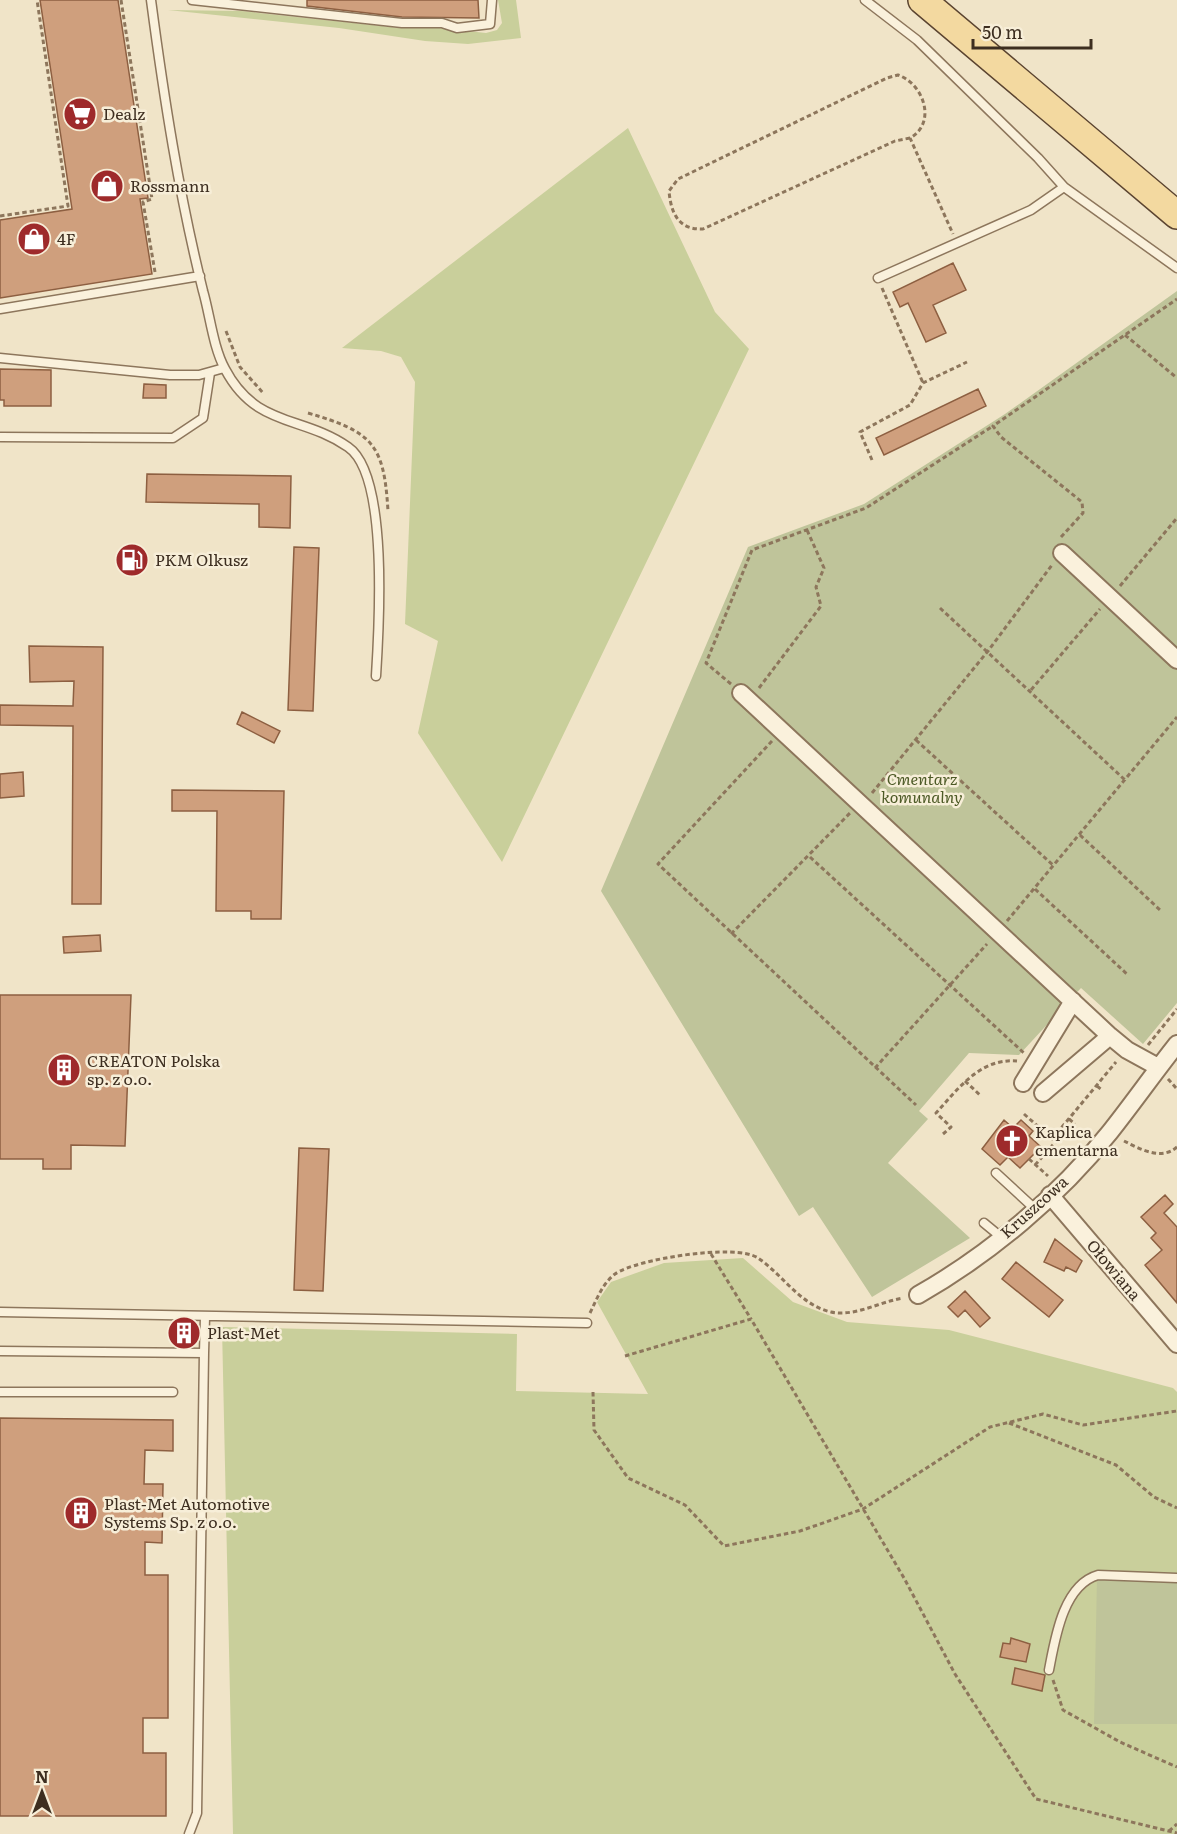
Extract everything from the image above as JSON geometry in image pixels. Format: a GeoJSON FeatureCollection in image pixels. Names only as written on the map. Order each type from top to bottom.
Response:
{"type":"FeatureCollection","features":[{"type":"Feature","properties":{"kind":"main road"},"geometry":{"type":"LineString","coordinates":[[922,0],[1177,214]]}},
{"type":"Feature","properties":{"kind":"street"},"geometry":{"type":"LineString","coordinates":[[1062,553],[1111,596],[1177,660]]}},
{"type":"Feature","properties":{"kind":"street"},"geometry":{"type":"LineString","coordinates":[[745,697],[1110,1036],[1133,1053],[1158,1067]]}},
{"type":"Feature","properties":{"kind":"street"},"geometry":{"type":"LineString","coordinates":[[1023,1083],[1073,1001]]}},
{"type":"Feature","properties":{"kind":"street"},"geometry":{"type":"LineString","coordinates":[[1043,1093],[1110,1036]]}},
{"type":"Feature","properties":{"kind":"street","name":"Kruszcowa"},"geometry":{"type":"LineString","coordinates":[[918,1295],[978,1257],[1050,1195],[1109,1134],[1177,1044]]}},
{"type":"Feature","properties":{"kind":"street","name":"Ołowiana"},"geometry":{"type":"LineString","coordinates":[[1050,1195],[1174,1334]]}},
{"type":"Feature","properties":{"kind":"lane"},"geometry":{"type":"LineString","coordinates":[[151,0],[164,98],[200,276],[224,368],[242,395],[264,412],[328,436],[349,447],[361,460],[375,513],[380,607],[376,676]]}},
{"type":"Feature","properties":{"kind":"lane"},"geometry":{"type":"LineString","coordinates":[[192,0],[402,23],[442,23],[457,28],[490,24],[492,0]]}},
{"type":"Feature","properties":{"kind":"lane"},"geometry":{"type":"LineString","coordinates":[[865,0],[918,40],[1038,158],[1064,187],[1177,268]]}},
{"type":"Feature","properties":{"kind":"lane"},"geometry":{"type":"LineString","coordinates":[[878,278],[1031,210],[1064,187]]}},
{"type":"Feature","properties":{"kind":"lane"},"geometry":{"type":"LineString","coordinates":[[0,309],[200,276]]}},
{"type":"Feature","properties":{"kind":"lane"},"geometry":{"type":"LineString","coordinates":[[0,358],[170,375],[210,373],[224,368]]}},
{"type":"Feature","properties":{"kind":"lane"},"geometry":{"type":"LineString","coordinates":[[0,437],[173,438],[203,418],[210,388],[210,373]]}},
{"type":"Feature","properties":{"kind":"lane"},"geometry":{"type":"LineString","coordinates":[[996,1173],[1035,1209]]}},
{"type":"Feature","properties":{"kind":"lane"},"geometry":{"type":"LineString","coordinates":[[984,1223],[1001,1237]]}},
{"type":"Feature","properties":{"kind":"lane"},"geometry":{"type":"LineString","coordinates":[[0,1312],[587,1323]]}},
{"type":"Feature","properties":{"kind":"lane"},"geometry":{"type":"LineString","coordinates":[[189,1834],[196,1813],[205,1317]]}},
{"type":"Feature","properties":{"kind":"lane"},"geometry":{"type":"LineString","coordinates":[[0,1351],[204,1353]]}},
{"type":"Feature","properties":{"kind":"lane"},"geometry":{"type":"LineString","coordinates":[[0,1392],[173,1392]]}},
{"type":"Feature","properties":{"kind":"lane"},"geometry":{"type":"LineString","coordinates":[[1049,1670],[1065,1611],[1077,1589],[1088,1578],[1098,1575],[1177,1578]]}},
{"type":"Feature","properties":{"kind":"path"},"geometry":{"type":"LineString","coordinates":[[0,216],[68,206],[37,0]]}},
{"type":"Feature","properties":{"kind":"path"},"geometry":{"type":"LineString","coordinates":[[121,0],[152,200],[143,202],[156,277]]}},
{"type":"Feature","properties":{"kind":"path"},"geometry":{"type":"LineString","coordinates":[[898,75],[914,85],[923,100],[923,124],[918,133],[910,138],[895,141],[703,229],[691,230],[683,226],[677,220],[670,201],[669,191],[678,179],[887,78],[898,75]]}},
{"type":"Feature","properties":{"kind":"path"},"geometry":{"type":"LineString","coordinates":[[910,138],[956,242]]}},
{"type":"Feature","properties":{"kind":"path"},"geometry":{"type":"LineString","coordinates":[[878,278],[923,383]]}},
{"type":"Feature","properties":{"kind":"path"},"geometry":{"type":"LineString","coordinates":[[807,530],[824,568],[816,586],[821,606],[745,697],[706,663],[752,550],[866,508],[993,426],[1177,299]]}},
{"type":"Feature","properties":{"kind":"path"},"geometry":{"type":"LineString","coordinates":[[223,324],[240,367],[265,395],[273,400]]}},
{"type":"Feature","properties":{"kind":"path"},"geometry":{"type":"LineString","coordinates":[[1125,335],[1177,378]]}},
{"type":"Feature","properties":{"kind":"path"},"geometry":{"type":"LineString","coordinates":[[872,460],[860,432],[910,405],[923,383],[967,362]]}},
{"type":"Feature","properties":{"kind":"path"},"geometry":{"type":"LineString","coordinates":[[300,411],[330,419],[361,435],[375,446],[386,472],[388,511]]}},
{"type":"Feature","properties":{"kind":"path"},"geometry":{"type":"LineString","coordinates":[[731,934],[809,857],[859,803],[866,799],[988,651],[1066,546],[1059,540],[1083,513],[1082,502],[1002,437],[993,426]]}},
{"type":"Feature","properties":{"kind":"path"},"geometry":{"type":"LineString","coordinates":[[1031,690],[1177,518]]}},
{"type":"Feature","properties":{"kind":"path"},"geometry":{"type":"LineString","coordinates":[[940,608],[1031,690],[1125,780]]}},
{"type":"Feature","properties":{"kind":"path"},"geometry":{"type":"LineString","coordinates":[[874,1068],[998,932],[1177,717]]}},
{"type":"Feature","properties":{"kind":"path"},"geometry":{"type":"LineString","coordinates":[[782,731],[658,864],[916,1105]]}},
{"type":"Feature","properties":{"kind":"path"},"geometry":{"type":"LineString","coordinates":[[916,739],[1054,866]]}},
{"type":"Feature","properties":{"kind":"path"},"geometry":{"type":"LineString","coordinates":[[1080,835],[1160,910]]}},
{"type":"Feature","properties":{"kind":"path"},"geometry":{"type":"LineString","coordinates":[[809,857],[1034,1062]]}},
{"type":"Feature","properties":{"kind":"path"},"geometry":{"type":"LineString","coordinates":[[1035,889],[1128,975]]}},
{"type":"Feature","properties":{"kind":"path"},"geometry":{"type":"LineString","coordinates":[[1024,1114],[1052,1139],[1097,1086],[1177,1009]]}},
{"type":"Feature","properties":{"kind":"path"},"geometry":{"type":"LineString","coordinates":[[943,1134],[951,1127],[936,1113],[965,1081],[983,1068],[999,1062],[1034,1062]]}},
{"type":"Feature","properties":{"kind":"path"},"geometry":{"type":"LineString","coordinates":[[965,1081],[981,1096]]}},
{"type":"Feature","properties":{"kind":"path"},"geometry":{"type":"LineString","coordinates":[[1097,1086],[1102,1090]]}},
{"type":"Feature","properties":{"kind":"path"},"geometry":{"type":"LineString","coordinates":[[1069,1119],[1075,1124]]}},
{"type":"Feature","properties":{"kind":"path"},"geometry":{"type":"LineString","coordinates":[[1109,1134],[1145,1151],[1159,1154],[1171,1152],[1177,1147]]}},
{"type":"Feature","properties":{"kind":"path"},"geometry":{"type":"LineString","coordinates":[[1035,1165],[1059,1138],[1056,1135]]}},
{"type":"Feature","properties":{"kind":"path"},"geometry":{"type":"LineString","coordinates":[[1029,1159],[1044,1173]]}},
{"type":"Feature","properties":{"kind":"path"},"geometry":{"type":"LineString","coordinates":[[587,1323],[603,1286],[615,1273],[652,1261],[710,1253],[746,1252],[757,1257],[798,1294],[831,1312],[859,1311],[918,1295]]}},
{"type":"Feature","properties":{"kind":"path"},"geometry":{"type":"LineString","coordinates":[[710,1253],[863,1509],[955,1674],[1036,1799],[1177,1833]]}},
{"type":"Feature","properties":{"kind":"path"},"geometry":{"type":"LineString","coordinates":[[625,1356],[751,1319]]}},
{"type":"Feature","properties":{"kind":"path"},"geometry":{"type":"LineString","coordinates":[[593,1392],[594,1430],[628,1478],[685,1505],[724,1546],[800,1531],[863,1509],[990,1427],[1043,1414],[1083,1425],[1177,1411]]}},
{"type":"Feature","properties":{"kind":"path"},"geometry":{"type":"LineString","coordinates":[[1009,1423],[1116,1465],[1154,1497],[1177,1508]]}},
{"type":"Feature","properties":{"kind":"path"},"geometry":{"type":"LineString","coordinates":[[1049,1670],[1063,1710],[1120,1742],[1177,1767]]}},
{"type":"Feature","properties":{"kind":"path"},"geometry":{"type":"LineString","coordinates":[[1169,1831],[1177,1824]]}},
{"type":"Feature","properties":{"kind":"green space"},"geometry":{"type":"Polygon","coordinates":[[[498,0],[516,0],[521,38],[468,44],[425,41],[339,28],[168,10],[241,11],[400,28],[440,28],[486,33],[497,30],[502,23],[498,0]]]}},
{"type":"Feature","properties":{"kind":"green space"},"geometry":{"type":"Polygon","coordinates":[[[628,128],[715,312],[749,349],[502,862],[418,733],[438,641],[405,624],[415,382],[401,357],[381,351],[342,348],[628,128]]]}},
{"type":"Feature","properties":{"kind":"green space","name":"Cmentarz komunalny"},"geometry":{"type":"Polygon","coordinates":[[[1177,291],[1177,1003],[1143,1044],[1081,988],[1019,1055],[969,1053],[919,1111],[928,1119],[888,1163],[970,1238],[872,1297],[813,1207],[799,1216],[601,891],[748,547],[864,504],[1005,414],[1177,291]]]}},
{"type":"Feature","properties":{"kind":"green space"},"geometry":{"type":"Polygon","coordinates":[[[743,1258],[793,1302],[847,1322],[949,1330],[1173,1388],[1177,1392],[1177,1834],[233,1834],[222,1327],[517,1334],[516,1391],[648,1394],[597,1302],[611,1282],[664,1263],[743,1258]]]}},
{"type":"Feature","properties":{"kind":"green space"},"geometry":{"type":"Polygon","coordinates":[[[1097,1578],[1177,1578],[1177,1724],[1094,1724],[1097,1578]]]}},
{"type":"Feature","properties":{"kind":"building"},"geometry":{"type":"Polygon","coordinates":[[[40,0],[118,0],[148,198],[140,199],[152,274],[0,298],[0,220],[72,209],[40,0]]]}},
{"type":"Feature","properties":{"kind":"building"},"geometry":{"type":"Polygon","coordinates":[[[307,0],[478,0],[479,18],[402,17],[307,6],[307,0]]]}},
{"type":"Feature","properties":{"kind":"building"},"geometry":{"type":"Polygon","coordinates":[[[953,263],[966,290],[933,305],[946,333],[926,342],[908,303],[900,307],[893,292],[953,263]]]}},
{"type":"Feature","properties":{"kind":"building"},"geometry":{"type":"Polygon","coordinates":[[[0,369],[51,370],[51,406],[4,406],[4,400],[0,400],[0,369]]]}},
{"type":"Feature","properties":{"kind":"building"},"geometry":{"type":"Polygon","coordinates":[[[144,384],[166,385],[166,398],[143,398],[144,384]]]}},
{"type":"Feature","properties":{"kind":"building"},"geometry":{"type":"Polygon","coordinates":[[[978,389],[986,406],[884,455],[876,438],[978,389]]]}},
{"type":"Feature","properties":{"kind":"building"},"geometry":{"type":"Polygon","coordinates":[[[147,474],[291,476],[290,528],[259,527],[259,504],[146,502],[147,474]]]}},
{"type":"Feature","properties":{"kind":"building"},"geometry":{"type":"Polygon","coordinates":[[[294,547],[319,548],[313,711],[288,710],[294,547]]]}},
{"type":"Feature","properties":{"kind":"building"},"geometry":{"type":"Polygon","coordinates":[[[29,646],[103,647],[101,904],[72,904],[73,726],[0,725],[0,705],[73,706],[74,681],[30,682],[29,646]]]}},
{"type":"Feature","properties":{"kind":"building"},"geometry":{"type":"Polygon","coordinates":[[[242,712],[280,731],[274,743],[237,724],[242,712]]]}},
{"type":"Feature","properties":{"kind":"building"},"geometry":{"type":"Polygon","coordinates":[[[23,772],[24,796],[0,798],[0,774],[23,772]]]}},
{"type":"Feature","properties":{"kind":"building"},"geometry":{"type":"Polygon","coordinates":[[[172,790],[284,791],[281,919],[251,919],[251,911],[216,911],[217,811],[172,811],[172,790]]]}},
{"type":"Feature","properties":{"kind":"building"},"geometry":{"type":"Polygon","coordinates":[[[100,935],[101,951],[64,953],[63,937],[100,935]]]}},
{"type":"Feature","properties":{"kind":"building","name":"CREATON Polska sp. z o.o."},"geometry":{"type":"Polygon","coordinates":[[[0,995],[131,995],[125,1146],[71,1145],[71,1169],[43,1169],[43,1159],[0,1159],[0,995]]]}},
{"type":"Feature","properties":{"kind":"building","name":"Kaplica cmentarna"},"geometry":{"type":"Polygon","coordinates":[[[1004,1120],[1013,1128],[1021,1120],[1033,1131],[1029,1136],[1041,1147],[1020,1168],[1008,1157],[1000,1165],[982,1149],[1004,1120]]]}},
{"type":"Feature","properties":{"kind":"building"},"geometry":{"type":"Polygon","coordinates":[[[299,1148],[329,1149],[323,1291],[294,1290],[299,1148]]]}},
{"type":"Feature","properties":{"kind":"building"},"geometry":{"type":"Polygon","coordinates":[[[1165,1195],[1173,1204],[1164,1213],[1177,1227],[1177,1303],[1145,1265],[1162,1250],[1151,1238],[1156,1233],[1141,1217],[1165,1195]]]}},
{"type":"Feature","properties":{"kind":"building"},"geometry":{"type":"Polygon","coordinates":[[[1055,1239],[1082,1261],[1076,1272],[1066,1267],[1064,1271],[1044,1262],[1055,1239]]]}},
{"type":"Feature","properties":{"kind":"building"},"geometry":{"type":"Polygon","coordinates":[[[1016,1262],[1063,1300],[1049,1317],[1002,1279],[1016,1262]]]}},
{"type":"Feature","properties":{"kind":"building"},"geometry":{"type":"Polygon","coordinates":[[[965,1291],[990,1318],[980,1327],[965,1310],[958,1317],[948,1307],[965,1291]]]}},
{"type":"Feature","properties":{"kind":"building"},"geometry":{"type":"Polygon","coordinates":[[[0,1418],[173,1420],[173,1451],[145,1450],[144,1484],[163,1484],[162,1543],[145,1542],[145,1575],[168,1575],[168,1718],[143,1718],[143,1753],[166,1753],[166,1816],[0,1816],[0,1418]]]}},
{"type":"Feature","properties":{"kind":"building"},"geometry":{"type":"Polygon","coordinates":[[[1011,1638],[1030,1644],[1026,1662],[1000,1657],[1003,1643],[1010,1644],[1011,1638]]]}},
{"type":"Feature","properties":{"kind":"building"},"geometry":{"type":"Polygon","coordinates":[[[1015,1668],[1045,1675],[1042,1691],[1012,1684],[1015,1668]]]}},
{"type":"Feature","properties":{"kind":"place","name":"Dealz"},"geometry":{"type":"Point","coordinates":[80,114]}},
{"type":"Feature","properties":{"kind":"place","name":"Rossmann"},"geometry":{"type":"Point","coordinates":[107,186]}},
{"type":"Feature","properties":{"kind":"place","name":"4F"},"geometry":{"type":"Point","coordinates":[34,239]}},
{"type":"Feature","properties":{"kind":"place","name":"PKM Olkusz"},"geometry":{"type":"Point","coordinates":[132,560]}},
{"type":"Feature","properties":{"kind":"place","name":"CREATON Polska sp. z o.o."},"geometry":{"type":"Point","coordinates":[64,1070]}},
{"type":"Feature","properties":{"kind":"place","name":"Kaplica cmentarna"},"geometry":{"type":"Point","coordinates":[1012,1141]}},
{"type":"Feature","properties":{"kind":"place","name":"Plast-Met"},"geometry":{"type":"Point","coordinates":[184,1333]}},
{"type":"Feature","properties":{"kind":"place","name":"Plast-Met Automotive Systems Sp. z o.o."},"geometry":{"type":"Point","coordinates":[81,1513]}}]}
